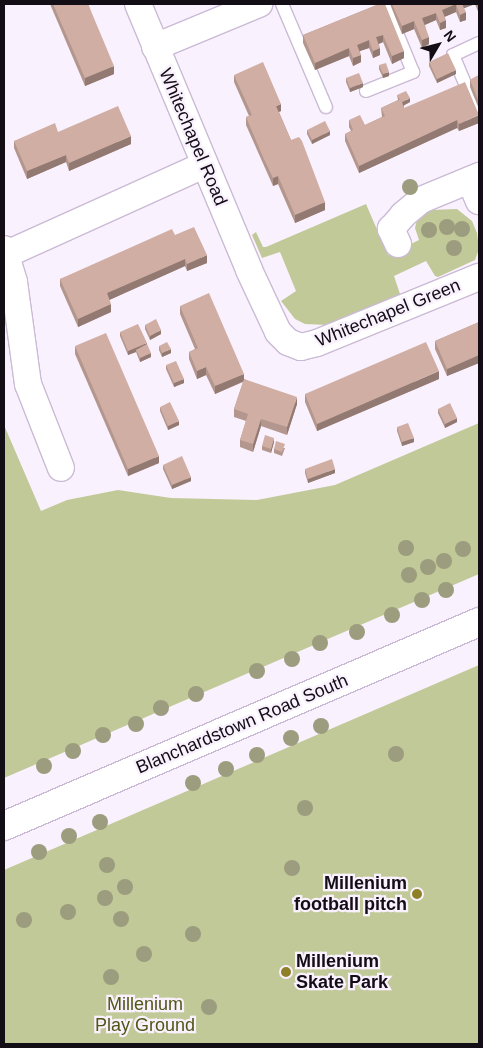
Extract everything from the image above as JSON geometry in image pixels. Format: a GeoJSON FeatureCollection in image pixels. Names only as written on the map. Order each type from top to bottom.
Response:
{"type":"FeatureCollection","features":[{"type":"Feature","properties":{"kind":"main road","name":"Blanchardstown Road South"},"geometry":{"type":"LineString","coordinates":[[4,826],[479,622]]}},
{"type":"Feature","properties":{"kind":"street","name":"Whitechapel Road"},"geometry":{"type":"LineString","coordinates":[[138,4],[154,47],[249,270]]}},
{"type":"Feature","properties":{"kind":"street"},"geometry":{"type":"LineString","coordinates":[[154,47],[259,4]]}},
{"type":"Feature","properties":{"kind":"street"},"geometry":{"type":"LineString","coordinates":[[61,468],[28,384],[5,251],[204,165]]}},
{"type":"Feature","properties":{"kind":"street"},"geometry":{"type":"LineString","coordinates":[[398,244],[391,229],[403,215],[421,200],[476,186]]}},
{"type":"Feature","properties":{"kind":"street","name":"Whitechapel Green"},"geometry":{"type":"LineString","coordinates":[[249,270],[278,332],[288,342],[301,346],[317,343],[479,277]]}},
{"type":"Feature","properties":{"kind":"lane"},"geometry":{"type":"LineString","coordinates":[[282,4],[326,108]]}},
{"type":"Feature","properties":{"kind":"lane"},"geometry":{"type":"LineString","coordinates":[[366,91],[413,72],[384,4]]}},
{"type":"Feature","properties":{"kind":"lane"},"geometry":{"type":"LineString","coordinates":[[479,44],[452,55],[479,117]]}},
{"type":"Feature","properties":{"kind":"green space"},"geometry":{"type":"Polygon","coordinates":[[[366,204],[388,255],[419,240],[415,228],[417,220],[430,210],[457,209],[472,221],[477,233],[479,249],[475,260],[438,277],[435,276],[426,261],[394,276],[400,294],[327,325],[305,324],[295,319],[281,301],[296,291],[280,252],[262,258],[252,235],[256,232],[263,247],[266,247],[366,204]]]}},
{"type":"Feature","properties":{"kind":"green space"},"geometry":{"type":"Polygon","coordinates":[[[479,423],[479,574],[4,778],[4,425],[41,511],[67,500],[118,490],[171,498],[257,500],[335,485],[479,423]]]}},
{"type":"Feature","properties":{"kind":"green space","name":"Millenium Play Ground"},"geometry":{"type":"Polygon","coordinates":[[[479,665],[479,1044],[4,1044],[4,870],[479,665]]]}},
{"type":"Feature","properties":{"kind":"building"},"geometry":{"type":"Polygon","coordinates":[[[53,4],[88,4],[114,66],[85,78],[53,4]]]}},
{"type":"Feature","properties":{"kind":"building"},"geometry":{"type":"Polygon","coordinates":[[[379,4],[385,4],[404,51],[392,56],[383,35],[376,37],[380,48],[373,51],[369,40],[357,45],[361,55],[353,58],[349,48],[315,63],[303,35],[379,4]]]}},
{"type":"Feature","properties":{"kind":"building"},"geometry":{"type":"Polygon","coordinates":[[[392,4],[456,4],[442,10],[446,20],[440,23],[436,13],[422,18],[429,37],[422,40],[414,21],[402,26],[392,4]]]}},
{"type":"Feature","properties":{"kind":"building"},"geometry":{"type":"Polygon","coordinates":[[[456,4],[462,4],[466,12],[460,15],[456,4]]]}},
{"type":"Feature","properties":{"kind":"building"},"geometry":{"type":"Polygon","coordinates":[[[448,53],[456,70],[437,79],[429,62],[448,53]]]}},
{"type":"Feature","properties":{"kind":"building"},"geometry":{"type":"Polygon","coordinates":[[[263,62],[281,104],[276,106],[291,140],[299,137],[302,141],[325,202],[295,215],[278,176],[273,178],[263,157],[246,117],[252,115],[234,75],[263,62]]]}},
{"type":"Feature","properties":{"kind":"building"},"geometry":{"type":"Polygon","coordinates":[[[386,63],[389,72],[383,74],[379,65],[386,63]]]}},
{"type":"Feature","properties":{"kind":"building"},"geometry":{"type":"Polygon","coordinates":[[[359,73],[363,83],[350,88],[346,78],[359,73]]]}},
{"type":"Feature","properties":{"kind":"building"},"geometry":{"type":"Polygon","coordinates":[[[479,75],[479,102],[470,80],[479,75]]]}},
{"type":"Feature","properties":{"kind":"building"},"geometry":{"type":"Polygon","coordinates":[[[465,82],[479,115],[459,124],[457,120],[359,166],[345,134],[353,130],[349,120],[360,115],[365,125],[385,116],[381,108],[401,99],[404,108],[465,82]]]}},
{"type":"Feature","properties":{"kind":"building"},"geometry":{"type":"Polygon","coordinates":[[[406,91],[410,98],[402,102],[397,95],[406,91]]]}},
{"type":"Feature","properties":{"kind":"building"},"geometry":{"type":"Polygon","coordinates":[[[118,106],[131,136],[69,163],[66,155],[27,171],[14,141],[55,123],[58,132],[118,106]]]}},
{"type":"Feature","properties":{"kind":"building"},"geometry":{"type":"Polygon","coordinates":[[[325,121],[330,131],[312,140],[307,130],[325,121]]]}},
{"type":"Feature","properties":{"kind":"building"},"geometry":{"type":"Polygon","coordinates":[[[194,227],[207,255],[187,264],[185,259],[107,293],[111,304],[78,319],[60,279],[172,229],[175,235],[194,227]]]}},
{"type":"Feature","properties":{"kind":"building"},"geometry":{"type":"Polygon","coordinates":[[[209,293],[244,374],[215,386],[206,367],[197,371],[189,352],[198,348],[180,306],[209,293]]]}},
{"type":"Feature","properties":{"kind":"building"},"geometry":{"type":"Polygon","coordinates":[[[156,319],[161,330],[150,336],[145,325],[156,319]]]}},
{"type":"Feature","properties":{"kind":"building"},"geometry":{"type":"Polygon","coordinates":[[[479,322],[479,355],[447,369],[435,341],[479,322]]]}},
{"type":"Feature","properties":{"kind":"building"},"geometry":{"type":"Polygon","coordinates":[[[138,324],[147,343],[128,351],[120,332],[138,324]]]}},
{"type":"Feature","properties":{"kind":"building"},"geometry":{"type":"Polygon","coordinates":[[[106,333],[159,456],[128,469],[75,346],[106,333]]]}},
{"type":"Feature","properties":{"kind":"building"},"geometry":{"type":"Polygon","coordinates":[[[167,342],[171,349],[162,353],[159,346],[167,342]]]}},
{"type":"Feature","properties":{"kind":"building"},"geometry":{"type":"Polygon","coordinates":[[[426,342],[439,371],[317,424],[305,394],[426,342]]]}},
{"type":"Feature","properties":{"kind":"building"},"geometry":{"type":"Polygon","coordinates":[[[147,344],[151,353],[140,358],[136,350],[147,344]]]}},
{"type":"Feature","properties":{"kind":"building"},"geometry":{"type":"Polygon","coordinates":[[[176,361],[184,379],[174,383],[166,365],[176,361]]]}},
{"type":"Feature","properties":{"kind":"building"},"geometry":{"type":"Polygon","coordinates":[[[244,379],[297,397],[287,427],[261,419],[253,444],[240,440],[248,414],[234,409],[244,379]]]}},
{"type":"Feature","properties":{"kind":"building"},"geometry":{"type":"Polygon","coordinates":[[[170,402],[179,421],[168,426],[160,407],[170,402]]]}},
{"type":"Feature","properties":{"kind":"building"},"geometry":{"type":"Polygon","coordinates":[[[450,403],[457,418],[445,424],[438,409],[450,403]]]}},
{"type":"Feature","properties":{"kind":"building"},"geometry":{"type":"Polygon","coordinates":[[[408,423],[414,438],[402,442],[397,427],[408,423]]]}},
{"type":"Feature","properties":{"kind":"building"},"geometry":{"type":"Polygon","coordinates":[[[265,435],[274,438],[271,449],[262,446],[265,435]]]}},
{"type":"Feature","properties":{"kind":"building"},"geometry":{"type":"Polygon","coordinates":[[[276,441],[285,444],[282,452],[274,449],[276,441]]]}},
{"type":"Feature","properties":{"kind":"building"},"geometry":{"type":"Polygon","coordinates":[[[182,456],[191,477],[172,485],[163,465],[182,456]]]}},
{"type":"Feature","properties":{"kind":"building"},"geometry":{"type":"Polygon","coordinates":[[[332,459],[335,469],[308,479],[305,469],[332,459]]]}},
{"type":"Feature","properties":{"kind":"place","name":"Millenium football pitch"},"geometry":{"type":"Point","coordinates":[417,894]}},
{"type":"Feature","properties":{"kind":"place","name":"Millenium Skate Park"},"geometry":{"type":"Point","coordinates":[286,972]}}]}
